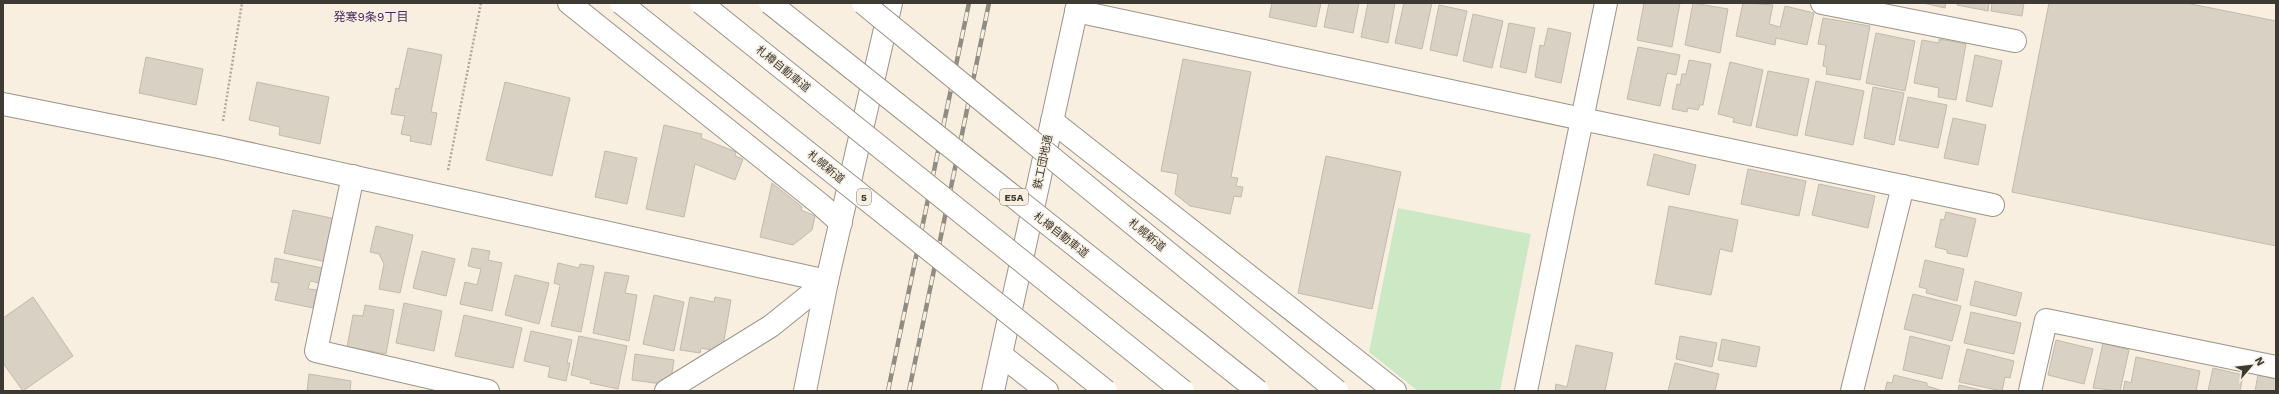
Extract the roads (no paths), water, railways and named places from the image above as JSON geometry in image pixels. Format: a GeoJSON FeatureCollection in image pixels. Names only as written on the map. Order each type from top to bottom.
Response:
{"type":"FeatureCollection","features":[{"type":"Feature","properties":{"kind":"main road"},"geometry":{"type":"LineString","coordinates":[[569,3],[820,204],[841,223]]}},
{"type":"Feature","properties":{"kind":"main road","name":"札幌新道"},"geometry":{"type":"LineString","coordinates":[[621,3],[1106,391]]}},
{"type":"Feature","properties":{"kind":"main road","name":"札樽自動車道"},"geometry":{"type":"LineString","coordinates":[[701,3],[1183,391]]}},
{"type":"Feature","properties":{"kind":"main road","name":"札樽自動車道"},"geometry":{"type":"LineString","coordinates":[[770,3],[1258,391]]}},
{"type":"Feature","properties":{"kind":"main road","name":"札幌新道"},"geometry":{"type":"LineString","coordinates":[[863,3],[1337,391]]}},
{"type":"Feature","properties":{"kind":"main road"},"geometry":{"type":"LineString","coordinates":[[805,391],[827,281],[891,3]]}},
{"type":"Feature","properties":{"kind":"main road"},"geometry":{"type":"LineString","coordinates":[[1526,391],[1606,3]]}},
{"type":"Feature","properties":{"kind":"main road"},"geometry":{"type":"LineString","coordinates":[[1822,3],[2015,41]]}},
{"type":"Feature","properties":{"kind":"main road"},"geometry":{"type":"LineString","coordinates":[[1077,7],[1582,120],[1993,205]]}},
{"type":"Feature","properties":{"kind":"main road","name":"鉄工団地通"},"geometry":{"type":"LineString","coordinates":[[993,391],[1077,7]]}},
{"type":"Feature","properties":{"kind":"main road"},"geometry":{"type":"LineString","coordinates":[[3,104],[219,147],[827,281]]}},
{"type":"Feature","properties":{"kind":"main road"},"geometry":{"type":"LineString","coordinates":[[1052,121],[1395,391]]}},
{"type":"Feature","properties":{"kind":"main road"},"geometry":{"type":"LineString","coordinates":[[353,176],[316,351],[488,391]]}},
{"type":"Feature","properties":{"kind":"main road"},"geometry":{"type":"LineString","coordinates":[[1852,391],[1903,186]]}},
{"type":"Feature","properties":{"kind":"main road"},"geometry":{"type":"LineString","coordinates":[[666,391],[771,326],[827,281]]}},
{"type":"Feature","properties":{"kind":"main road"},"geometry":{"type":"LineString","coordinates":[[2030,391],[2046,320],[2276,367]]}},
{"type":"Feature","properties":{"kind":"main road"},"geometry":{"type":"LineString","coordinates":[[1001,355],[1047,391]]}},
{"type":"Feature","properties":{"kind":"railway"},"geometry":{"type":"LineString","coordinates":[[888,391],[969,3]]}},
{"type":"Feature","properties":{"kind":"railway"},"geometry":{"type":"LineString","coordinates":[[909,391],[989,3]]}},
{"type":"Feature","properties":{"kind":"district","name":"発寒9条9丁目"},"geometry":{"type":"Point","coordinates":[371,17]}}]}
